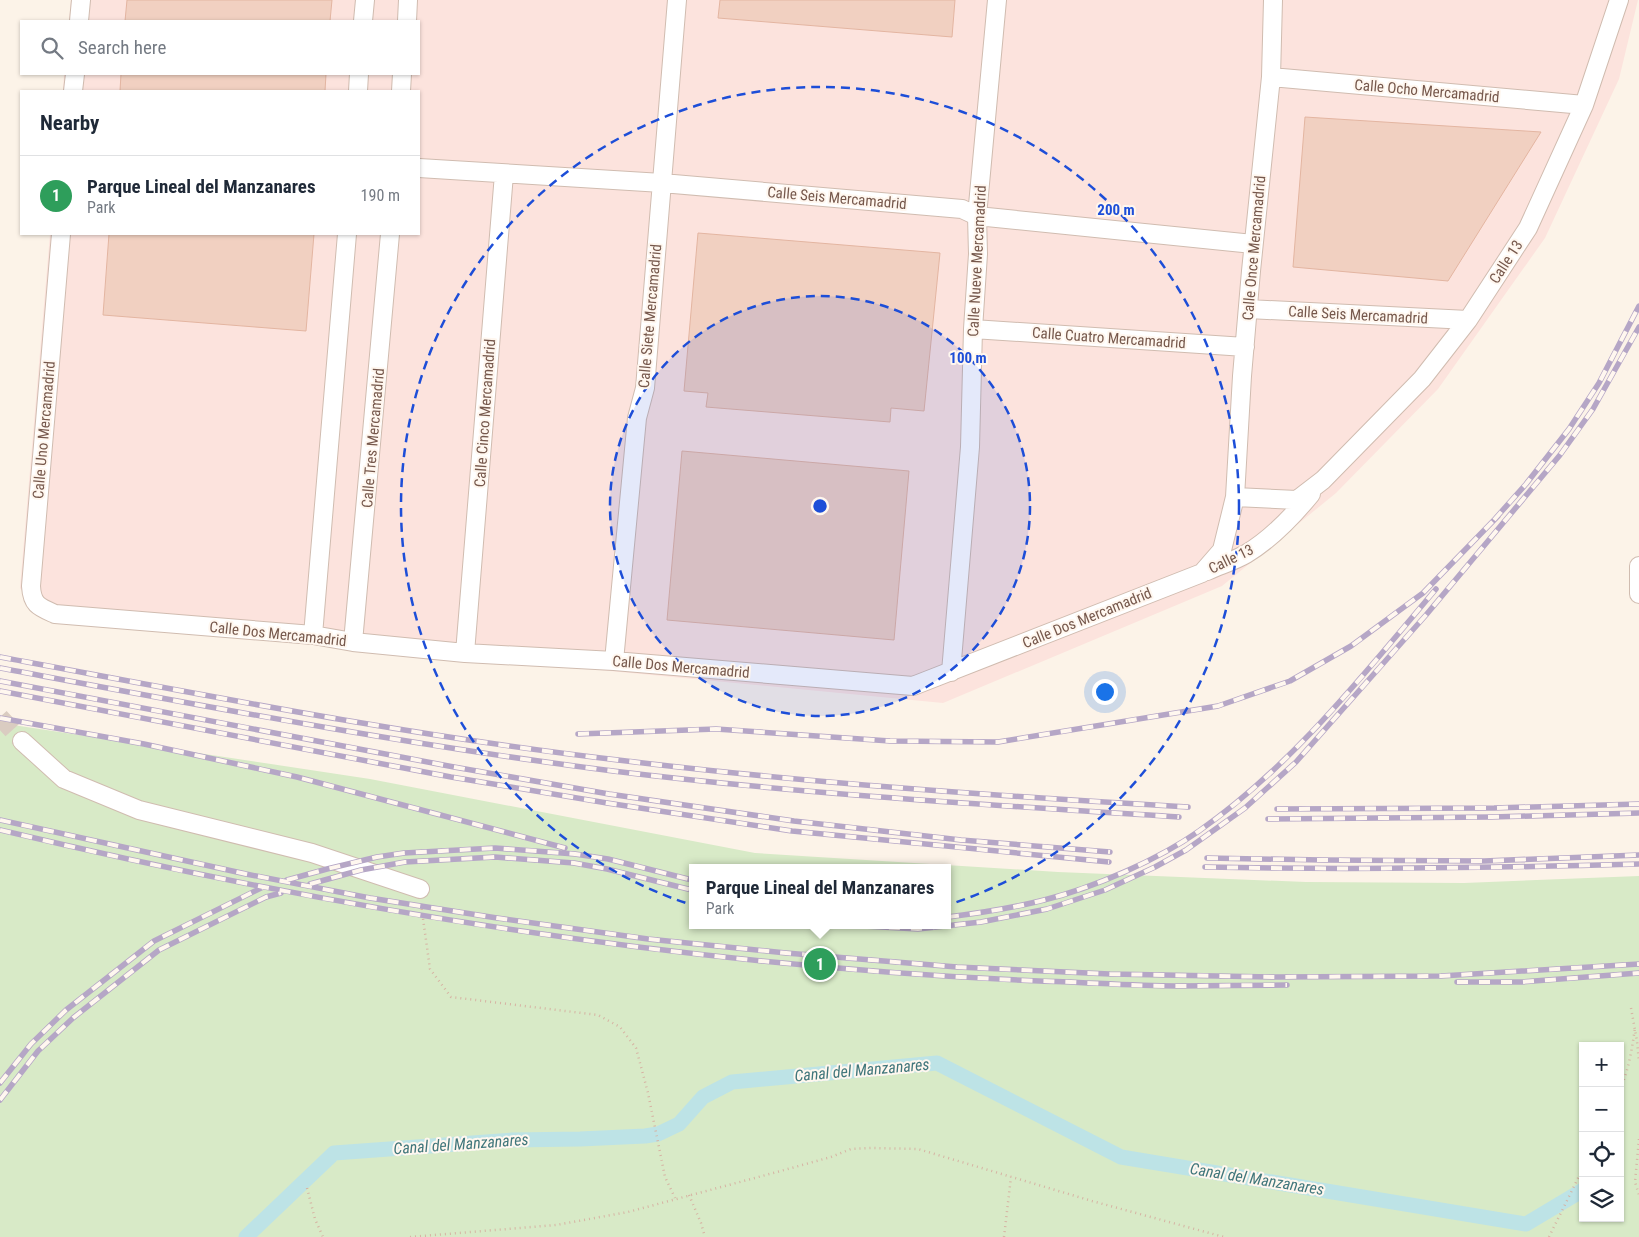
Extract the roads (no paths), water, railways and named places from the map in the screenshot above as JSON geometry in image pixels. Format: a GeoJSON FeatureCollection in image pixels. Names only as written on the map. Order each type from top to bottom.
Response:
{"type":"FeatureCollection","features":[{"type":"Feature","properties":{"kind":"lane"},"geometry":{"type":"LineString","coordinates":[[79,20],[81,0]]}},
{"type":"Feature","properties":{"kind":"lane"},"geometry":{"type":"LineString","coordinates":[[364,20],[365,0]]}},
{"type":"Feature","properties":{"kind":"lane"},"geometry":{"type":"LineString","coordinates":[[406,20],[408,0]]}},
{"type":"Feature","properties":{"kind":"lane","name":"Calle Siete Mercamadrid"},"geometry":{"type":"LineString","coordinates":[[614,661],[637,418],[645,388],[678,0]]}},
{"type":"Feature","properties":{"kind":"lane","name":"Calle Nueve Mercamadrid"},"geometry":{"type":"LineString","coordinates":[[951,672],[970,447],[978,254],[977,216],[998,0]]}},
{"type":"Feature","properties":{"kind":"lane","name":"Calle Once Mercamadrid"},"geometry":{"type":"LineString","coordinates":[[1235,497],[1253,244],[1271,77],[1273,0]]}},
{"type":"Feature","properties":{"kind":"lane","name":"Calle 13"},"geometry":{"type":"LineString","coordinates":[[1202,573],[1246,554],[1265,541],[1296,512],[1323,480],[1422,379],[1468,320],[1528,228],[1584,105],[1619,0]]}},
{"type":"Feature","properties":{"kind":"lane"},"geometry":{"type":"LineString","coordinates":[[73,90],[75,75]]}},
{"type":"Feature","properties":{"kind":"lane"},"geometry":{"type":"LineString","coordinates":[[358,90],[359,75]]}},
{"type":"Feature","properties":{"kind":"lane"},"geometry":{"type":"LineString","coordinates":[[401,90],[402,75]]}},
{"type":"Feature","properties":{"kind":"lane","name":"Calle Ocho Mercamadrid"},"geometry":{"type":"LineString","coordinates":[[1271,77],[1584,105]]}},
{"type":"Feature","properties":{"kind":"lane","name":"Calle Seis Mercamadrid"},"geometry":{"type":"LineString","coordinates":[[420,168],[662,183],[962,209],[977,216],[1253,244]]}},
{"type":"Feature","properties":{"kind":"lane","name":"Calle Cinco Mercamadrid"},"geometry":{"type":"LineString","coordinates":[[465,652],[504,174]]}},
{"type":"Feature","properties":{"kind":"lane","name":"Calle Uno Mercamadrid"},"geometry":{"type":"LineString","coordinates":[[56,614],[36,604],[31,586],[61,235]]}},
{"type":"Feature","properties":{"kind":"lane"},"geometry":{"type":"LineString","coordinates":[[313,635],[347,235]]}},
{"type":"Feature","properties":{"kind":"lane","name":"Calle Tres Mercamadrid"},"geometry":{"type":"LineString","coordinates":[[354,642],[390,235]]}},
{"type":"Feature","properties":{"kind":"lane","name":"Calle Seis Mercamadrid"},"geometry":{"type":"LineString","coordinates":[[1248,309],[1468,320]]}},
{"type":"Feature","properties":{"kind":"lane","name":"Calle Cuatro Mercamadrid"},"geometry":{"type":"LineString","coordinates":[[974,328],[1245,347]]}},
{"type":"Feature","properties":{"kind":"lane","name":"Calle 13"},"geometry":{"type":"LineString","coordinates":[[1235,497],[1296,500],[1323,480]]}},
{"type":"Feature","properties":{"kind":"lane","name":"Calle Dos Mercamadrid"},"geometry":{"type":"LineString","coordinates":[[56,614],[313,635],[354,642],[465,652],[614,661],[913,686],[1202,573],[1222,550],[1235,497]]}},
{"type":"Feature","properties":{"kind":"lane"},"geometry":{"type":"LineString","coordinates":[[1639,566],[1639,594]]}},
{"type":"Feature","properties":{"kind":"lane"},"geometry":{"type":"LineString","coordinates":[[22,741],[64,779],[139,810],[312,853],[420,889]]}},
{"type":"Feature","properties":{"kind":"waterway","name":"Canal del Manzanares"},"geometry":{"type":"LineString","coordinates":[[246,1237],[334,1153],[513,1140],[645,1136],[658,1134],[679,1124],[703,1097],[732,1082],[937,1063],[1121,1157],[1526,1224],[1579,1192]]}},
{"type":"Feature","properties":{"kind":"tunnel"},"geometry":{"type":"LineString","coordinates":[[0,717],[22,741]]}},
{"type":"Feature","properties":{"kind":"railway"},"geometry":{"type":"LineString","coordinates":[[1494,520],[1526,484],[1569,429],[1599,383],[1639,306]]}},
{"type":"Feature","properties":{"kind":"railway"},"geometry":{"type":"LineString","coordinates":[[951,925],[981,922],[1047,909],[1105,890],[1155,867],[1186,850],[1245,808],[1296,762],[1426,615],[1560,455],[1593,409],[1639,327]]}},
{"type":"Feature","properties":{"kind":"railway"},"geometry":{"type":"LineString","coordinates":[[578,734],[716,729],[890,741],[998,742],[1218,706],[1290,681],[1351,646],[1423,593],[1498,516]]}},
{"type":"Feature","properties":{"kind":"railway"},"geometry":{"type":"LineString","coordinates":[[951,917],[984,912],[1063,895],[1104,881],[1183,842],[1233,806],[1295,749],[1354,686],[1436,589]]}},
{"type":"Feature","properties":{"kind":"railway"},"geometry":{"type":"LineString","coordinates":[[0,657],[308,714],[540,750],[760,776],[1188,807]]}},
{"type":"Feature","properties":{"kind":"railway"},"geometry":{"type":"LineString","coordinates":[[0,668],[382,737],[613,771],[825,792],[1179,817]]}},
{"type":"Feature","properties":{"kind":"railway"},"geometry":{"type":"LineString","coordinates":[[0,681],[454,767],[609,794],[794,821],[961,840],[1110,852]]}},
{"type":"Feature","properties":{"kind":"railway"},"geometry":{"type":"LineString","coordinates":[[0,691],[451,777],[607,803],[792,831],[1109,862]]}},
{"type":"Feature","properties":{"kind":"railway"},"geometry":{"type":"LineString","coordinates":[[0,718],[144,744],[297,777],[565,848]]}},
{"type":"Feature","properties":{"kind":"railway"},"geometry":{"type":"LineString","coordinates":[[1277,809],[1494,808],[1639,804]]}},
{"type":"Feature","properties":{"kind":"railway"},"geometry":{"type":"LineString","coordinates":[[1268,819],[1492,817],[1639,813]]}},
{"type":"Feature","properties":{"kind":"railway"},"geometry":{"type":"LineString","coordinates":[[0,820],[246,874],[370,898],[648,939],[786,953],[957,967],[1110,974],[1275,977],[1441,976],[1639,964]]}},
{"type":"Feature","properties":{"kind":"railway"},"geometry":{"type":"LineString","coordinates":[[0,830],[257,886],[516,930],[646,948],[908,974],[1176,986],[1287,985]]}},
{"type":"Feature","properties":{"kind":"railway"},"geometry":{"type":"LineString","coordinates":[[287,880],[377,857],[404,853],[495,848],[575,854],[608,859],[689,879]]}},
{"type":"Feature","properties":{"kind":"railway"},"geometry":{"type":"LineString","coordinates":[[1207,858],[1484,861],[1639,855]]}},
{"type":"Feature","properties":{"kind":"railway"},"geometry":{"type":"LineString","coordinates":[[310,884],[361,870],[405,862],[495,857],[574,863],[689,889]]}},
{"type":"Feature","properties":{"kind":"railway"},"geometry":{"type":"LineString","coordinates":[[1205,867],[1422,868],[1639,864]]}},
{"type":"Feature","properties":{"kind":"railway"},"geometry":{"type":"LineString","coordinates":[[0,1083],[31,1044],[66,1010],[154,941],[263,887]]}},
{"type":"Feature","properties":{"kind":"railway"},"geometry":{"type":"LineString","coordinates":[[0,1100],[38,1051],[73,1018],[159,950],[266,897],[281,893]]}},
{"type":"Feature","properties":{"kind":"railway"},"geometry":{"type":"LineString","coordinates":[[1457,982],[1522,982],[1639,973]]}},
{"type":"Feature","properties":{"kind":"place","name":"Parque Lineal del Manzanares"},"geometry":{"type":"Point","coordinates":[820,964]}}]}
